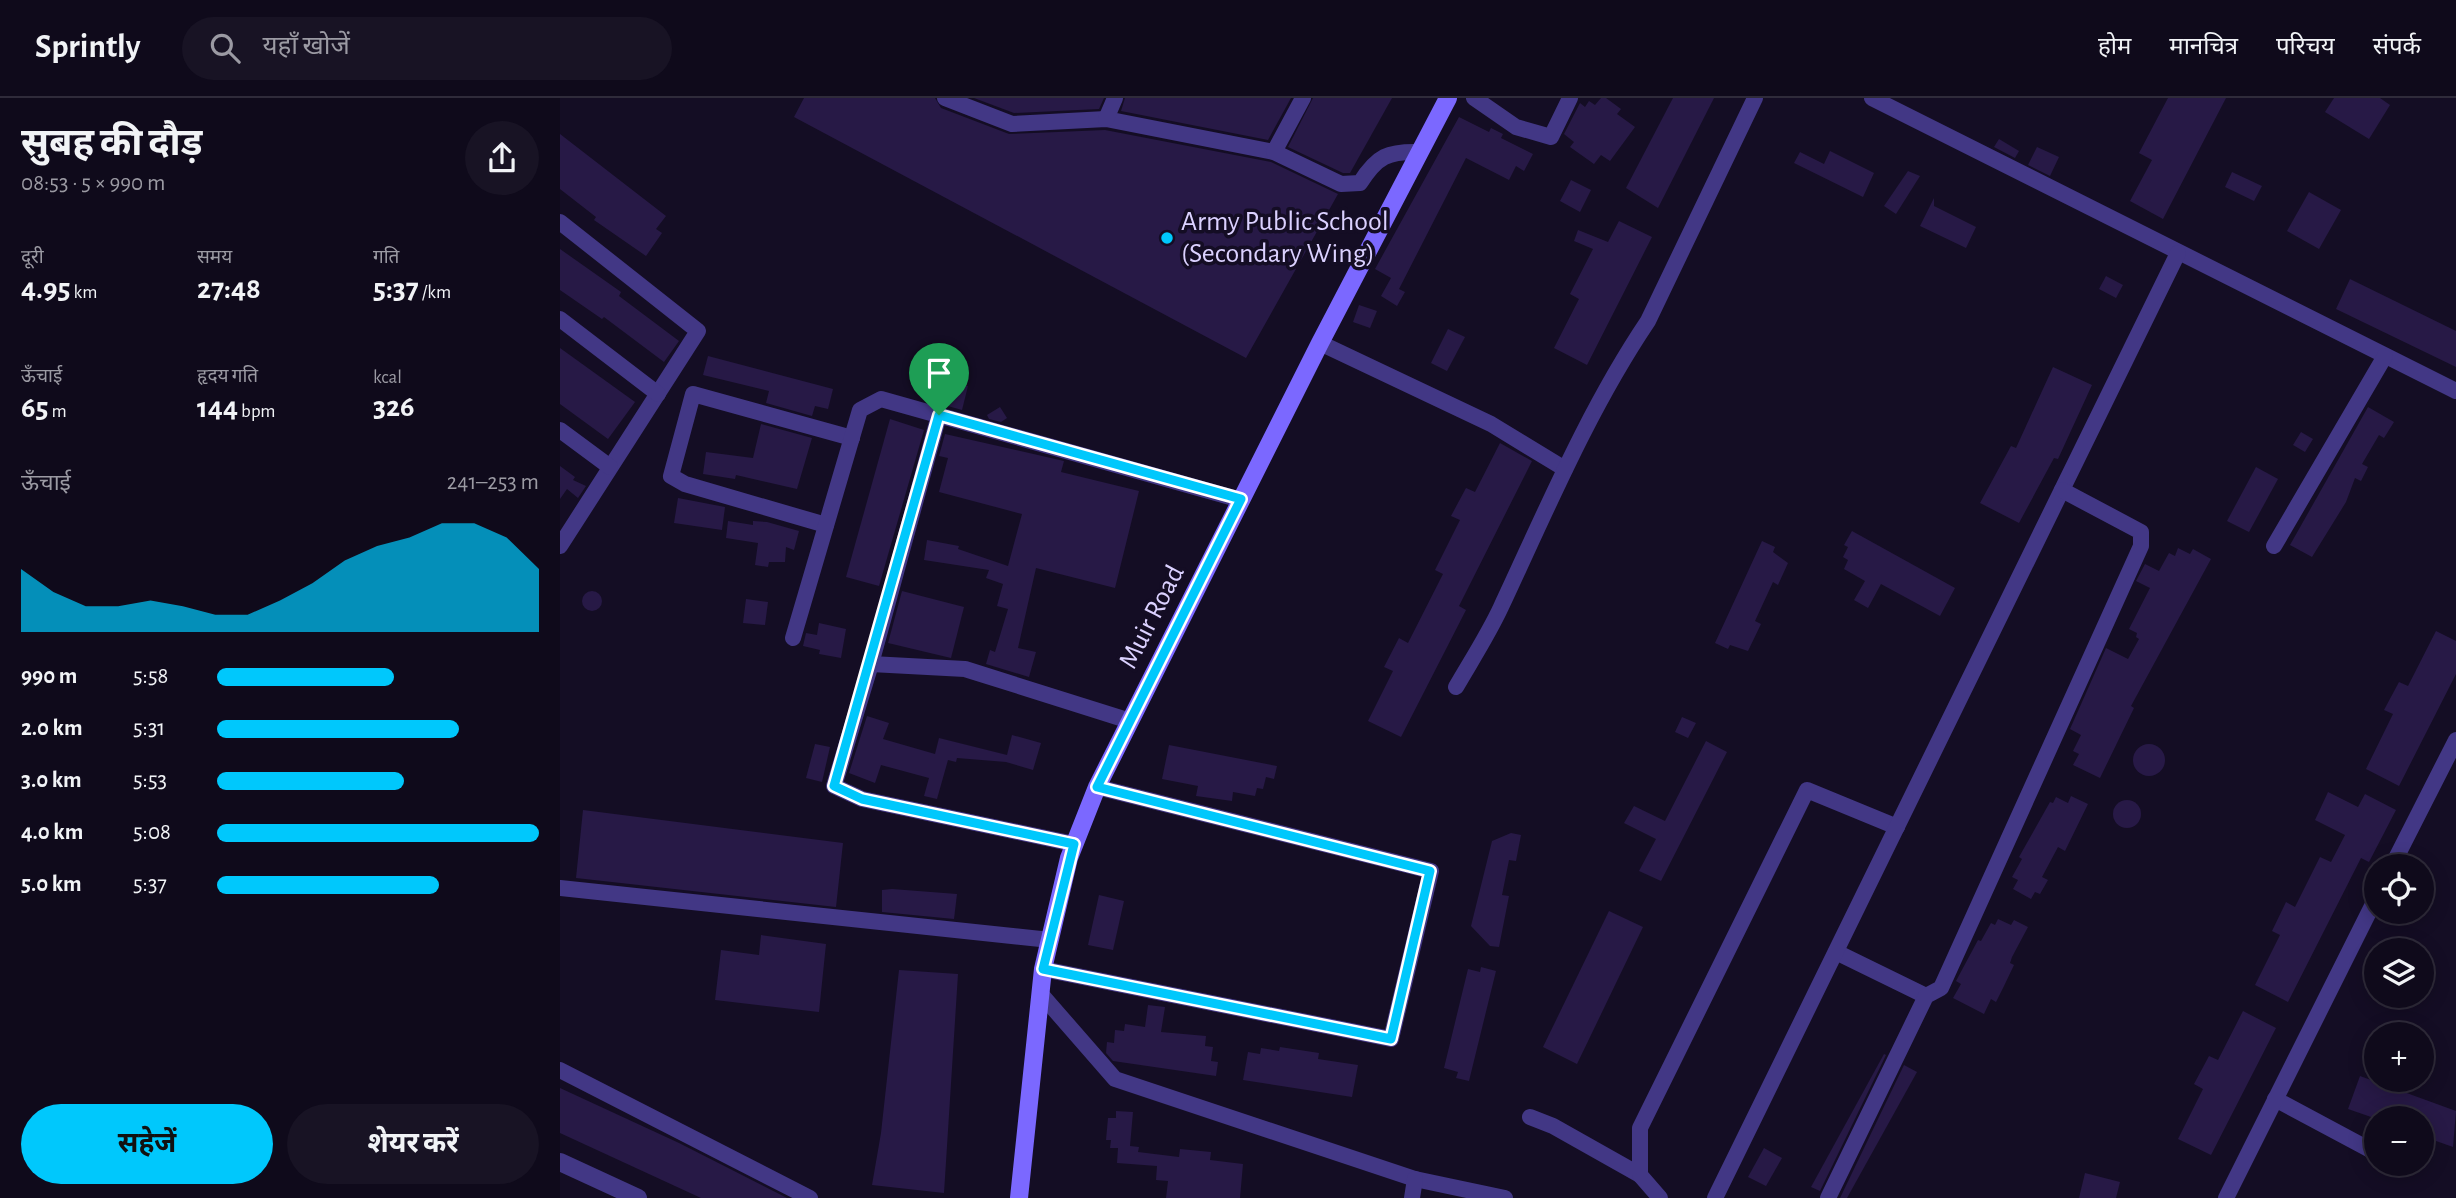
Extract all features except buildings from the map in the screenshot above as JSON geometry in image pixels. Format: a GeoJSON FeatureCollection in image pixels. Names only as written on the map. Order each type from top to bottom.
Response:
{"type":"FeatureCollection","features":[{"type":"Feature","properties":{"kind":"main road","name":"Muir Road"},"geometry":{"type":"LineString","coordinates":[[1019,1198],[1043,969],[1074,844],[1097,787],[1241,499],[1448,98]]}},
{"type":"Feature","properties":{"kind":"street"},"geometry":{"type":"LineString","coordinates":[[945,98],[1012,124],[1106,118],[1275,152],[1341,184],[1360,183],[1377,159],[1400,151],[1420,152]]}},
{"type":"Feature","properties":{"kind":"street"},"geometry":{"type":"LineString","coordinates":[[1106,118],[1115,98]]}},
{"type":"Feature","properties":{"kind":"street"},"geometry":{"type":"LineString","coordinates":[[1275,152],[1303,98]]}},
{"type":"Feature","properties":{"kind":"street"},"geometry":{"type":"LineString","coordinates":[[1474,98],[1516,127],[1551,137],[1570,98]]}},
{"type":"Feature","properties":{"kind":"street"},"geometry":{"type":"LineString","coordinates":[[1456,687],[1501,606],[1564,469],[1630,347],[1648,321],[1755,98]]}},
{"type":"Feature","properties":{"kind":"street"},"geometry":{"type":"LineString","coordinates":[[1872,98],[2456,391]]}},
{"type":"Feature","properties":{"kind":"street"},"geometry":{"type":"LineString","coordinates":[[560,222],[698,331],[560,546]]}},
{"type":"Feature","properties":{"kind":"street"},"geometry":{"type":"LineString","coordinates":[[1715,1198],[2178,253]]}},
{"type":"Feature","properties":{"kind":"street"},"geometry":{"type":"LineString","coordinates":[[560,319],[658,394]]}},
{"type":"Feature","properties":{"kind":"street"},"geometry":{"type":"LineString","coordinates":[[1320,343],[1491,424],[1564,469]]}},
{"type":"Feature","properties":{"kind":"street"},"geometry":{"type":"LineString","coordinates":[[2274,546],[2385,356]]}},
{"type":"Feature","properties":{"kind":"street"},"geometry":{"type":"LineString","coordinates":[[826,525],[685,484],[671,476],[678,442],[693,394],[852,438]]}},
{"type":"Feature","properties":{"kind":"street"},"geometry":{"type":"LineString","coordinates":[[793,639],[860,410],[881,399],[1241,499]]}},
{"type":"Feature","properties":{"kind":"street"},"geometry":{"type":"LineString","coordinates":[[939,415],[871,664],[834,786],[862,799],[1074,844]]}},
{"type":"Feature","properties":{"kind":"street"},"geometry":{"type":"LineString","coordinates":[[560,430],[610,467]]}},
{"type":"Feature","properties":{"kind":"street"},"geometry":{"type":"LineString","coordinates":[[1829,1198],[1926,996],[1941,988],[2141,546],[2141,532],[2062,490]]}},
{"type":"Feature","properties":{"kind":"street"},"geometry":{"type":"LineString","coordinates":[[871,664],[965,669],[1130,721]]}},
{"type":"Feature","properties":{"kind":"street"},"geometry":{"type":"LineString","coordinates":[[2398,854],[2456,740]]}},
{"type":"Feature","properties":{"kind":"street"},"geometry":{"type":"LineString","coordinates":[[1043,969],[1391,1039],[1430,871],[1097,787]]}},
{"type":"Feature","properties":{"kind":"street"},"geometry":{"type":"LineString","coordinates":[[1640,1175],[1640,1128],[1807,790],[1897,827]]}},
{"type":"Feature","properties":{"kind":"street"},"geometry":{"type":"LineString","coordinates":[[560,888],[1050,940]]}},
{"type":"Feature","properties":{"kind":"street"},"geometry":{"type":"LineString","coordinates":[[2226,1198],[2364,922]]}},
{"type":"Feature","properties":{"kind":"street"},"geometry":{"type":"LineString","coordinates":[[1836,952],[1926,996]]}},
{"type":"Feature","properties":{"kind":"street"},"geometry":{"type":"LineString","coordinates":[[1040,993],[1115,1079],[1415,1179],[1505,1198]]}},
{"type":"Feature","properties":{"kind":"street"},"geometry":{"type":"LineString","coordinates":[[560,1070],[810,1198]]}},
{"type":"Feature","properties":{"kind":"street"},"geometry":{"type":"LineString","coordinates":[[2275,1099],[2364,1147]]}},
{"type":"Feature","properties":{"kind":"street"},"geometry":{"type":"LineString","coordinates":[[1530,1117],[1553,1126],[1640,1175],[1660,1198]]}},
{"type":"Feature","properties":{"kind":"street"},"geometry":{"type":"LineString","coordinates":[[560,1162],[638,1198]]}},
{"type":"Feature","properties":{"kind":"street"},"geometry":{"type":"LineString","coordinates":[[1412,1198],[1415,1179]]}},
{"type":"Feature","properties":{"kind":"place","name":"Army Public School (Secondary Wing)"},"geometry":{"type":"Point","coordinates":[1167,238]}},
{"type":"Feature","properties":{"kind":"route"},"geometry":{"type":"LineString","coordinates":[[939,415],[1241,499],[1097,787],[1430,871],[1391,1039],[1043,969],[1074,844],[862,799],[834,786],[871,664],[939,415]]}}]}
